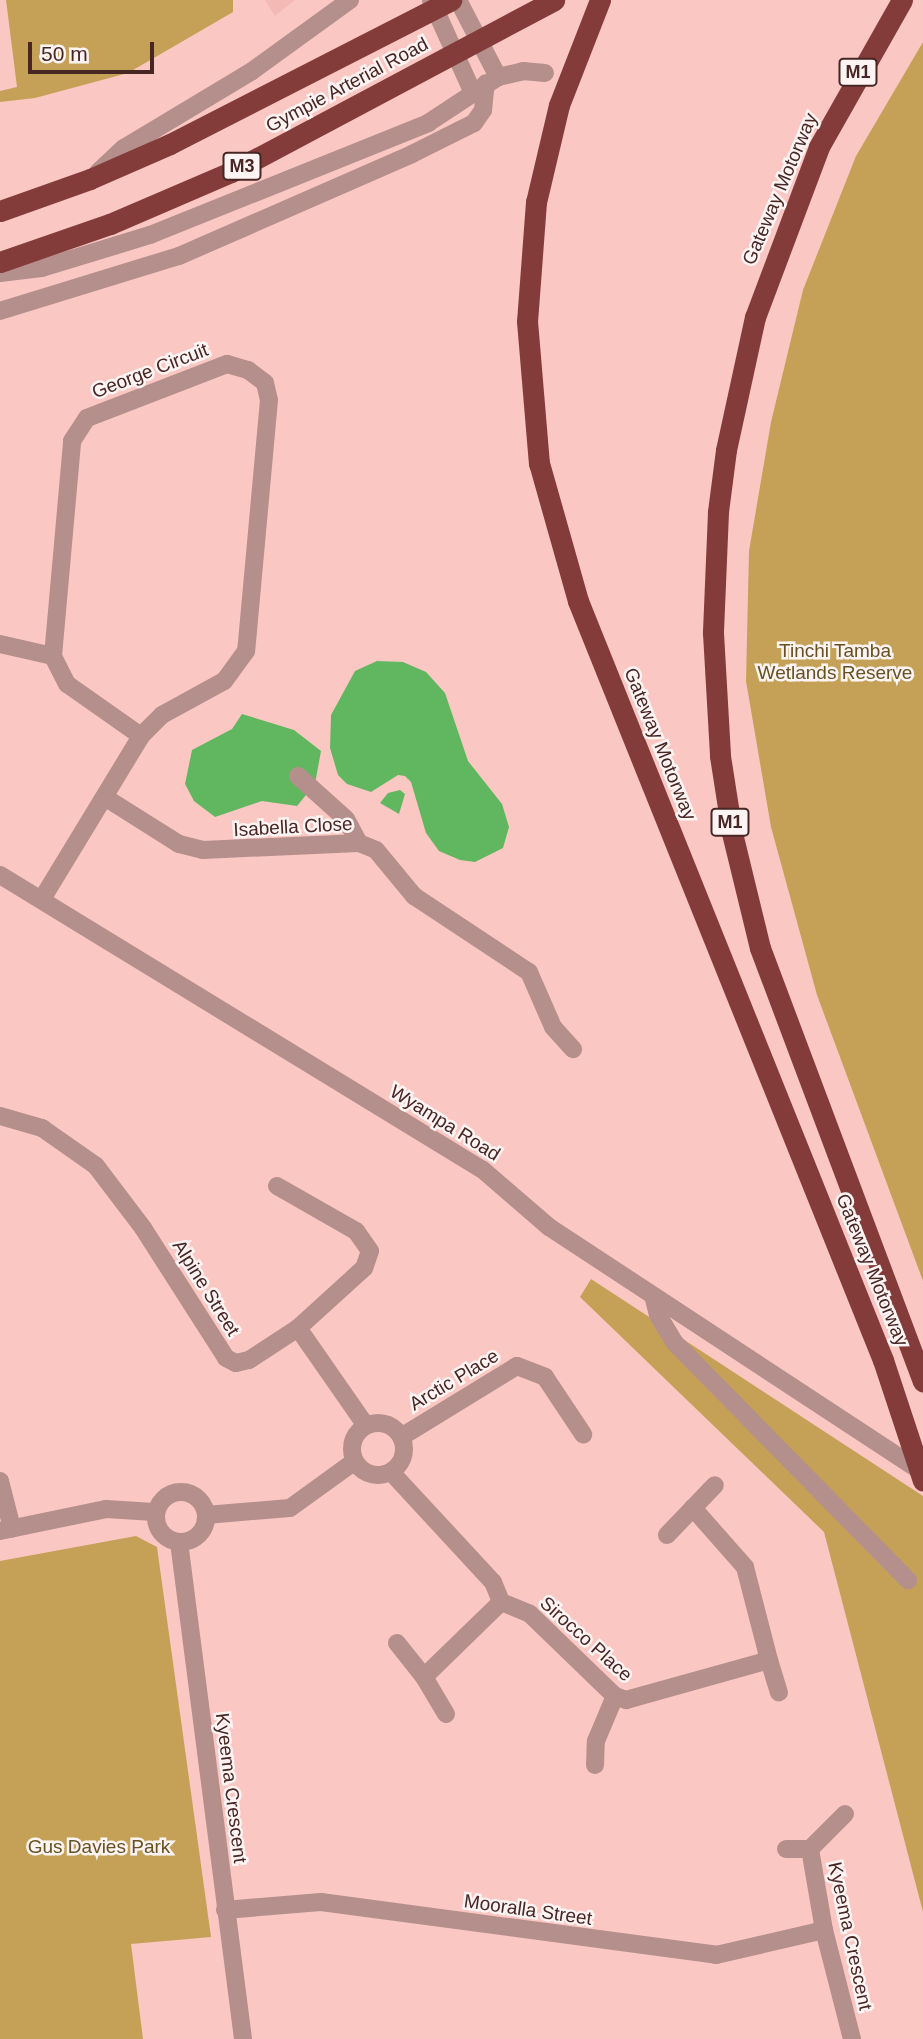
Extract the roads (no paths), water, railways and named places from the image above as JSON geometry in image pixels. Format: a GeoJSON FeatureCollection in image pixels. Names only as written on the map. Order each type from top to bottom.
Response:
{"type":"FeatureCollection","features":[{"type":"Feature","properties":{"kind":"highway","name":"Gympie Arterial Road"},"geometry":{"type":"LineString","coordinates":[[0,211],[90,179],[260,100],[451,0]]}},
{"type":"Feature","properties":{"kind":"highway","name":"Gympie Arterial Road"},"geometry":{"type":"LineString","coordinates":[[0,262],[110,224],[231,172],[554,0]]}},
{"type":"Feature","properties":{"kind":"highway","name":"Gateway Motorway"},"geometry":{"type":"LineString","coordinates":[[600,0],[568,76],[551,132],[536,202],[527,321],[538,463],[555,531],[578,601],[883,1360],[923,1481]]}},
{"type":"Feature","properties":{"kind":"highway","name":"Gateway Motorway"},"geometry":{"type":"LineString","coordinates":[[902,0],[819,147],[781,239],[739,380],[718,512],[713,633],[720,756],[732,833],[760,948],[923,1381]]}},
{"type":"Feature","properties":{"kind":"street"},"geometry":{"type":"LineString","coordinates":[[90,179],[124,148],[252,71],[350,0]]}},
{"type":"Feature","properties":{"kind":"street"},"geometry":{"type":"LineString","coordinates":[[431,0],[486,84]]}},
{"type":"Feature","properties":{"kind":"street"},"geometry":{"type":"LineString","coordinates":[[0,311],[179,256],[412,154],[474,123],[483,110],[486,84],[458,0]]}},
{"type":"Feature","properties":{"kind":"street"},"geometry":{"type":"LineString","coordinates":[[0,273],[42,268],[220,209],[428,122],[486,84],[523,71],[545,73]]}},
{"type":"Feature","properties":{"kind":"street","name":"George Circuit"},"geometry":{"type":"LineString","coordinates":[[42,899],[106,798],[141,736],[162,715],[224,681],[246,651],[270,400],[265,383],[248,370],[227,364],[197,372],[87,418],[72,441],[52,656]]}},
{"type":"Feature","properties":{"kind":"street"},"geometry":{"type":"LineString","coordinates":[[0,644],[52,656],[68,684],[141,736]]}},
{"type":"Feature","properties":{"kind":"street"},"geometry":{"type":"LineString","coordinates":[[298,776],[346,819],[359,843]]}},
{"type":"Feature","properties":{"kind":"street","name":"Isabella Close"},"geometry":{"type":"LineString","coordinates":[[106,798],[179,844],[203,850],[359,843],[376,850],[414,896],[529,972],[553,1027],[573,1049]]}},
{"type":"Feature","properties":{"kind":"street","name":"Wyampa Road"},"geometry":{"type":"LineString","coordinates":[[0,874],[483,1170],[549,1227],[654,1299],[923,1473]]}},
{"type":"Feature","properties":{"kind":"street","name":"Alpine Street"},"geometry":{"type":"LineString","coordinates":[[0,1116],[42,1128],[96,1166],[143,1228],[226,1358],[236,1363],[249,1360],[299,1328]]}},
{"type":"Feature","properties":{"kind":"street"},"geometry":{"type":"LineString","coordinates":[[277,1186],[356,1231],[370,1251],[364,1268],[299,1328],[366,1426]]}},
{"type":"Feature","properties":{"kind":"street"},"geometry":{"type":"LineString","coordinates":[[654,1299],[657,1315],[674,1342],[908,1580]]}},
{"type":"Feature","properties":{"kind":"street","name":"Arctic Place"},"geometry":{"type":"LineString","coordinates":[[401,1437],[517,1366],[545,1377],[583,1434]]}},
{"type":"Feature","properties":{"kind":"street"},"geometry":{"type":"LineString","coordinates":[[386,1425],[401,1437],[403,1457],[391,1472],[372,1475],[355,1461],[353,1443],[366,1426],[386,1425]]}},
{"type":"Feature","properties":{"kind":"street"},"geometry":{"type":"LineString","coordinates":[[206,1516],[290,1508],[355,1461]]}},
{"type":"Feature","properties":{"kind":"street"},"geometry":{"type":"LineString","coordinates":[[391,1472],[493,1582],[501,1602],[424,1676]]}},
{"type":"Feature","properties":{"kind":"street"},"geometry":{"type":"LineString","coordinates":[[0,1481],[6,1529],[106,1510],[155,1513]]}},
{"type":"Feature","properties":{"kind":"street"},"geometry":{"type":"LineString","coordinates":[[667,1535],[715,1485]]}},
{"type":"Feature","properties":{"kind":"street"},"geometry":{"type":"LineString","coordinates":[[182,1492],[199,1499],[206,1516],[199,1535],[179,1542],[164,1535],[155,1513],[165,1497],[182,1492]]}},
{"type":"Feature","properties":{"kind":"street"},"geometry":{"type":"LineString","coordinates":[[693,1508],[745,1567],[779,1692]]}},
{"type":"Feature","properties":{"kind":"street","name":"Kyeema Crescent"},"geometry":{"type":"LineString","coordinates":[[179,1542],[243,2039]]}},
{"type":"Feature","properties":{"kind":"street","name":"Sirocco Place"},"geometry":{"type":"LineString","coordinates":[[501,1602],[530,1614],[615,1696],[626,1700],[769,1660]]}},
{"type":"Feature","properties":{"kind":"street"},"geometry":{"type":"LineString","coordinates":[[397,1643],[424,1676],[446,1714]]}},
{"type":"Feature","properties":{"kind":"street"},"geometry":{"type":"LineString","coordinates":[[595,1765],[598,1732],[615,1696]]}},
{"type":"Feature","properties":{"kind":"street","name":"Kyeema Crescent"},"geometry":{"type":"LineString","coordinates":[[845,1814],[810,1849],[824,1930],[852,2039]]}},
{"type":"Feature","properties":{"kind":"street"},"geometry":{"type":"LineString","coordinates":[[786,1849],[810,1849]]}},
{"type":"Feature","properties":{"kind":"street","name":"Mooralla Street"},"geometry":{"type":"LineString","coordinates":[[225,1910],[321,1902],[704,1954],[743,1951],[824,1930]]}},
{"type":"Feature","properties":{"kind":"park label","name":"Tinchi Tamba Wetlands Reserve"},"geometry":{"type":"Point","coordinates":[835,662]}},
{"type":"Feature","properties":{"kind":"park label","name":"Gus Davies Park"},"geometry":{"type":"Point","coordinates":[99,1847]}}]}
